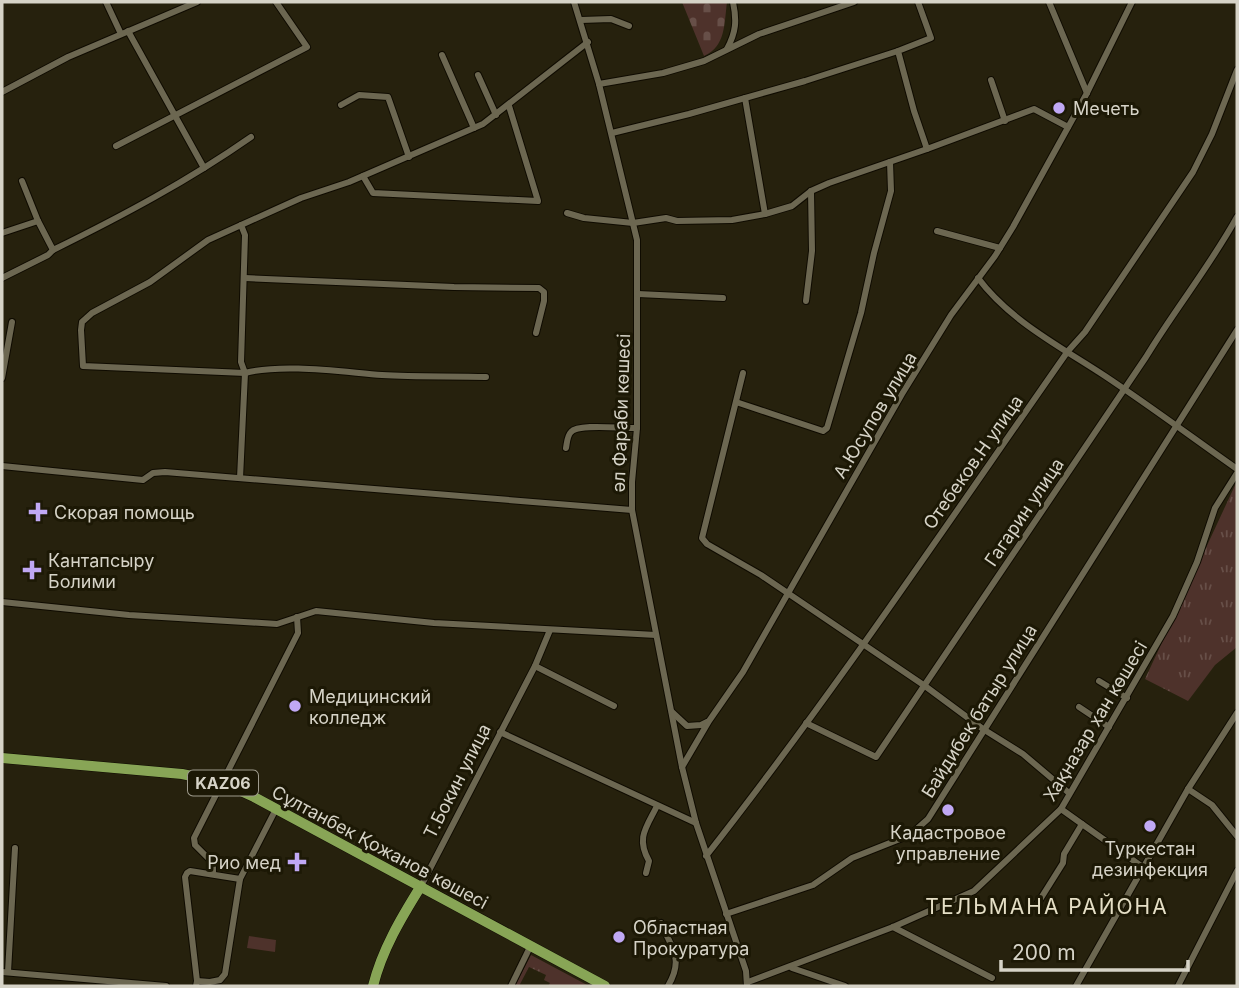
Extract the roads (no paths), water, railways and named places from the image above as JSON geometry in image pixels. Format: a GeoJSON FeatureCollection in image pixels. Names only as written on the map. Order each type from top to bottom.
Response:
{"type":"FeatureCollection","features":[{"type":"Feature","properties":{"kind":"main road","name":"Сұлтанбек Қожанов көшесі"},"geometry":{"type":"LineString","coordinates":[[2,758],[182,774],[221,782],[606,986]]}},
{"type":"Feature","properties":{"kind":"main road","name":"Т.Бокин улица"},"geometry":{"type":"LineString","coordinates":[[373,986],[384,951],[399,920],[421,886]]}},
{"type":"Feature","properties":{"kind":"street"},"geometry":{"type":"LineString","coordinates":[[106,2],[176,115],[204,169]]}},
{"type":"Feature","properties":{"kind":"street"},"geometry":{"type":"LineString","coordinates":[[2,92],[68,57],[197,2]]}},
{"type":"Feature","properties":{"kind":"street"},"geometry":{"type":"LineString","coordinates":[[116,146],[307,47],[276,2]]}},
{"type":"Feature","properties":{"kind":"street","name":"әл Фараби көшесі"},"geometry":{"type":"LineString","coordinates":[[574,2],[588,42],[637,240],[637,428],[632,510],[682,767],[706,856],[747,971],[748,984]]}},
{"type":"Feature","properties":{"kind":"street"},"geometry":{"type":"LineString","coordinates":[[726,51],[735,34],[737,19],[733,2]]}},
{"type":"Feature","properties":{"kind":"street"},"geometry":{"type":"LineString","coordinates":[[599,84],[663,73],[704,61],[759,34],[854,2]]}},
{"type":"Feature","properties":{"kind":"street"},"geometry":{"type":"LineString","coordinates":[[612,133],[745,98],[932,38],[918,2]]}},
{"type":"Feature","properties":{"kind":"street"},"geometry":{"type":"LineString","coordinates":[[1049,2],[1087,93]]}},
{"type":"Feature","properties":{"kind":"street","name":"А.Юсупов улица"},"geometry":{"type":"LineString","coordinates":[[682,767],[709,721],[743,672],[902,394],[951,315],[1000,248],[1087,93],[1132,2]]}},
{"type":"Feature","properties":{"kind":"street"},"geometry":{"type":"LineString","coordinates":[[581,20],[611,19],[629,26]]}},
{"type":"Feature","properties":{"kind":"street"},"geometry":{"type":"LineString","coordinates":[[486,377],[304,370],[257,370],[245,373],[83,366],[80,330],[82,322],[92,313],[150,282],[208,240],[301,198],[363,176],[474,128],[509,106],[588,42]]}},
{"type":"Feature","properties":{"kind":"street"},"geometry":{"type":"LineString","coordinates":[[898,51],[927,149]]}},
{"type":"Feature","properties":{"kind":"street"},"geometry":{"type":"LineString","coordinates":[[442,55],[474,128]]}},
{"type":"Feature","properties":{"kind":"street","name":"Отебеков.Н улица"},"geometry":{"type":"LineString","coordinates":[[706,856],[806,723],[1068,351],[1085,332],[1193,172],[1216,125],[1237,70]]}},
{"type":"Feature","properties":{"kind":"street"},"geometry":{"type":"LineString","coordinates":[[478,75],[496,115]]}},
{"type":"Feature","properties":{"kind":"street"},"geometry":{"type":"LineString","coordinates":[[991,80],[1005,121]]}},
{"type":"Feature","properties":{"kind":"street"},"geometry":{"type":"LineString","coordinates":[[341,105],[359,95],[388,97],[409,157]]}},
{"type":"Feature","properties":{"kind":"street"},"geometry":{"type":"LineString","coordinates":[[745,98],[765,214]]}},
{"type":"Feature","properties":{"kind":"street"},"geometry":{"type":"LineString","coordinates":[[363,176],[373,193],[538,201],[509,106]]}},
{"type":"Feature","properties":{"kind":"street"},"geometry":{"type":"LineString","coordinates":[[567,214],[633,223],[666,218],[677,221],[732,219],[765,214],[792,206],[811,191],[828,183],[1034,109],[1068,127]]}},
{"type":"Feature","properties":{"kind":"street"},"geometry":{"type":"LineString","coordinates":[[2,278],[130,212],[204,169],[251,137]]}},
{"type":"Feature","properties":{"kind":"street"},"geometry":{"type":"LineString","coordinates":[[736,402],[822,431],[827,428],[861,313],[891,191],[890,162]]}},
{"type":"Feature","properties":{"kind":"street"},"geometry":{"type":"LineString","coordinates":[[22,181],[53,250]]}},
{"type":"Feature","properties":{"kind":"street"},"geometry":{"type":"LineString","coordinates":[[806,301],[812,251],[811,191]]}},
{"type":"Feature","properties":{"kind":"street","name":"Гагарин улица"},"geometry":{"type":"LineString","coordinates":[[806,723],[876,757],[1237,217]]}},
{"type":"Feature","properties":{"kind":"street"},"geometry":{"type":"LineString","coordinates":[[2,233],[38,221]]}},
{"type":"Feature","properties":{"kind":"street"},"geometry":{"type":"LineString","coordinates":[[240,478],[245,373],[241,362],[245,278],[245,235],[242,225]]}},
{"type":"Feature","properties":{"kind":"street"},"geometry":{"type":"LineString","coordinates":[[937,231],[1000,248]]}},
{"type":"Feature","properties":{"kind":"street"},"geometry":{"type":"LineString","coordinates":[[245,278],[539,288],[544,292],[544,301],[536,332]]}},
{"type":"Feature","properties":{"kind":"street"},"geometry":{"type":"LineString","coordinates":[[978,278],[993,299],[1237,471]]}},
{"type":"Feature","properties":{"kind":"street"},"geometry":{"type":"LineString","coordinates":[[638,294],[723,298]]}},
{"type":"Feature","properties":{"kind":"street"},"geometry":{"type":"LineString","coordinates":[[2,378],[12,322]]}},
{"type":"Feature","properties":{"kind":"street","name":"Байдибек батыр улица"},"geometry":{"type":"LineString","coordinates":[[726,914],[813,885],[852,858],[921,828],[1237,330]]}},
{"type":"Feature","properties":{"kind":"street"},"geometry":{"type":"LineString","coordinates":[[743,373],[702,538],[707,544],[788,592],[983,729],[1023,754],[1069,793]]}},
{"type":"Feature","properties":{"kind":"street"},"geometry":{"type":"LineString","coordinates":[[566,448],[573,429],[637,428]]}},
{"type":"Feature","properties":{"kind":"street"},"geometry":{"type":"LineString","coordinates":[[2,466],[143,480],[153,473],[165,472],[632,510]]}},
{"type":"Feature","properties":{"kind":"street","name":"Хақназар хан көшесі"},"geometry":{"type":"LineString","coordinates":[[748,984],[893,927],[974,891],[1060,808],[1173,616],[1197,562],[1215,508],[1237,471]]}},
{"type":"Feature","properties":{"kind":"street"},"geometry":{"type":"LineString","coordinates":[[2,602],[129,615],[277,624],[316,611],[434,623],[656,635]]}},
{"type":"Feature","properties":{"kind":"street"},"geometry":{"type":"LineString","coordinates":[[213,874],[212,863],[194,843],[221,782],[298,634],[297,617]]}},
{"type":"Feature","properties":{"kind":"street","name":"Т.Бокин улица"},"geometry":{"type":"LineString","coordinates":[[421,886],[535,666],[550,630]]}},
{"type":"Feature","properties":{"kind":"street"},"geometry":{"type":"LineString","coordinates":[[535,666],[614,706]]}},
{"type":"Feature","properties":{"kind":"street"},"geometry":{"type":"LineString","coordinates":[[1099,681],[1127,698]]}},
{"type":"Feature","properties":{"kind":"street"},"geometry":{"type":"LineString","coordinates":[[1079,707],[1109,727]]}},
{"type":"Feature","properties":{"kind":"street"},"geometry":{"type":"LineString","coordinates":[[671,710],[687,726],[701,725],[709,721]]}},
{"type":"Feature","properties":{"kind":"street"},"geometry":{"type":"LineString","coordinates":[[1076,986],[1188,789],[1235,724],[1237,713]]}},
{"type":"Feature","properties":{"kind":"street"},"geometry":{"type":"LineString","coordinates":[[500,732],[696,823]]}},
{"type":"Feature","properties":{"kind":"street"},"geometry":{"type":"LineString","coordinates":[[1188,789],[1212,805],[1236,834]]}},
{"type":"Feature","properties":{"kind":"street"},"geometry":{"type":"LineString","coordinates":[[646,873],[649,861],[643,850],[642,835],[657,806]]}},
{"type":"Feature","properties":{"kind":"street"},"geometry":{"type":"LineString","coordinates":[[1060,808],[1144,868]]}},
{"type":"Feature","properties":{"kind":"street"},"geometry":{"type":"LineString","coordinates":[[240,879],[190,871],[185,877],[197,984],[220,980],[225,974],[240,879],[276,809]]}},
{"type":"Feature","properties":{"kind":"street"},"geometry":{"type":"LineString","coordinates":[[1037,906],[1063,863],[1064,854],[1082,824]]}},
{"type":"Feature","properties":{"kind":"street"},"geometry":{"type":"LineString","coordinates":[[15,848],[5,972],[166,986]]}},
{"type":"Feature","properties":{"kind":"street"},"geometry":{"type":"LineString","coordinates":[[1178,986],[1237,871]]}},
{"type":"Feature","properties":{"kind":"street"},"geometry":{"type":"LineString","coordinates":[[661,923],[674,951],[677,967],[668,986]]}},
{"type":"Feature","properties":{"kind":"street"},"geometry":{"type":"LineString","coordinates":[[893,927],[992,978]]}},
{"type":"Feature","properties":{"kind":"street"},"geometry":{"type":"LineString","coordinates":[[510,986],[530,947]]}},
{"type":"Feature","properties":{"kind":"street"},"geometry":{"type":"LineString","coordinates":[[790,968],[845,986]]}},
{"type":"Feature","properties":{"kind":"place","name":"Мечеть"},"geometry":{"type":"Point","coordinates":[1059,108]}},
{"type":"Feature","properties":{"kind":"place","name":"Скорая помощь"},"geometry":{"type":"Point","coordinates":[38,512]}},
{"type":"Feature","properties":{"kind":"place","name":"Кантапсыру Болими"},"geometry":{"type":"Point","coordinates":[32,570]}},
{"type":"Feature","properties":{"kind":"place","name":"Медицинский колледж"},"geometry":{"type":"Point","coordinates":[295,706]}},
{"type":"Feature","properties":{"kind":"place","name":"Кадастровое управление"},"geometry":{"type":"Point","coordinates":[948,810]}},
{"type":"Feature","properties":{"kind":"place","name":"Туркестан дезинфекция"},"geometry":{"type":"Point","coordinates":[1150,826]}},
{"type":"Feature","properties":{"kind":"place","name":"Рио мед"},"geometry":{"type":"Point","coordinates":[297,862]}},
{"type":"Feature","properties":{"kind":"place","name":"Областная Прокуратура"},"geometry":{"type":"Point","coordinates":[619,937]}},
{"type":"Feature","properties":{"kind":"district","name":"ТЕЛЬМАНА РАЙОНА"},"geometry":{"type":"Point","coordinates":[1047,906]}}]}
